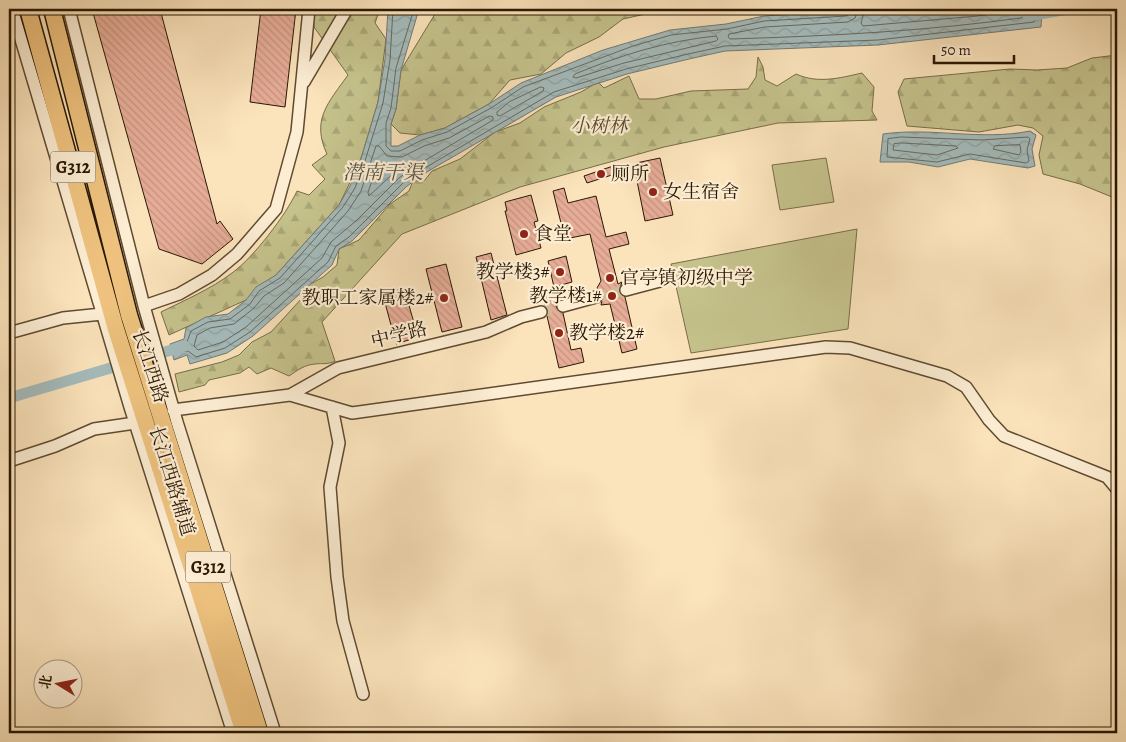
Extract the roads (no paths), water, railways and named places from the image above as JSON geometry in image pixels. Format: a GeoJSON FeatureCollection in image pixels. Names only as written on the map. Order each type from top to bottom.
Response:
{"type":"FeatureCollection","features":[{"type":"Feature","properties":{"kind":"highway","name":"长江西路"},"geometry":{"type":"LineString","coordinates":[[28,9],[111,327],[149,405],[260,733]]}},
{"type":"Feature","properties":{"kind":"highway","name":"长江西路"},"geometry":{"type":"LineString","coordinates":[[52,9],[140,312],[149,405],[244,733]]}},
{"type":"Feature","properties":{"kind":"street","name":"长江西路辅道"},"geometry":{"type":"LineString","coordinates":[[12,9],[102,314],[111,327],[135,423],[232,733]]}},
{"type":"Feature","properties":{"kind":"street","name":"长江西路辅道"},"geometry":{"type":"LineString","coordinates":[[69,9],[140,312],[173,410],[274,733]]}},
{"type":"Feature","properties":{"kind":"street"},"geometry":{"type":"LineString","coordinates":[[140,312],[179,294],[212,275],[237,254],[276,209],[297,132],[309,9]]}},
{"type":"Feature","properties":{"kind":"street"},"geometry":{"type":"LineString","coordinates":[[301,86],[347,9]]}},
{"type":"Feature","properties":{"kind":"street"},"geometry":{"type":"LineString","coordinates":[[626,290],[660,281]]}},
{"type":"Feature","properties":{"kind":"street"},"geometry":{"type":"LineString","coordinates":[[563,306],[596,298]]}},
{"type":"Feature","properties":{"kind":"street","name":"中学路"},"geometry":{"type":"LineString","coordinates":[[290,395],[338,368],[486,332],[521,317],[541,312]]}},
{"type":"Feature","properties":{"kind":"street"},"geometry":{"type":"LineString","coordinates":[[9,334],[63,318],[102,314]]}},
{"type":"Feature","properties":{"kind":"street"},"geometry":{"type":"LineString","coordinates":[[173,410],[290,395],[352,413],[826,347],[850,348],[947,376],[966,387],[989,420],[1004,436],[1107,478],[1117,489]]}},
{"type":"Feature","properties":{"kind":"street"},"geometry":{"type":"LineString","coordinates":[[332,408],[339,443],[330,487],[337,577],[343,621],[363,694]]}},
{"type":"Feature","properties":{"kind":"street"},"geometry":{"type":"LineString","coordinates":[[9,461],[55,446],[94,429],[135,423]]}},
{"type":"Feature","properties":{"kind":"water","name":"潜南干渠"},"geometry":{"type":"Polygon","coordinates":[[[388,9],[419,9],[401,70],[396,109],[391,124],[391,146],[398,146],[420,135],[445,128],[489,104],[521,83],[603,50],[670,30],[726,24],[764,16],[847,11],[1042,9],[1041,27],[878,45],[725,51],[627,74],[556,97],[420,176],[406,187],[352,241],[339,249],[332,265],[253,336],[227,353],[190,364],[187,355],[174,360],[170,344],[184,339],[186,328],[206,317],[228,314],[246,300],[256,287],[276,275],[339,205],[350,186],[360,162],[378,102],[385,59],[388,9]]]}},
{"type":"Feature","properties":{"kind":"water"},"geometry":{"type":"Polygon","coordinates":[[[1030,131],[1036,135],[1032,149],[1035,166],[1028,168],[970,159],[938,167],[909,162],[880,162],[883,134],[920,132],[993,135],[1030,131]]]}},
{"type":"Feature","properties":{"kind":"waterway","name":"潜南干渠"},"geometry":{"type":"LineString","coordinates":[[1028,16],[1068,9]]}},
{"type":"Feature","properties":{"kind":"waterway","name":"潜南干渠"},"geometry":{"type":"LineString","coordinates":[[9,398],[185,346]]}},
{"type":"Feature","properties":{"kind":"tunnel"},"geometry":{"type":"LineString","coordinates":[[596,297],[626,290]]}},
{"type":"Feature","properties":{"kind":"tunnel"},"geometry":{"type":"LineString","coordinates":[[541,312],[563,306]]}},
{"type":"Feature","properties":{"kind":"place","name":"厕所"},"geometry":{"type":"Point","coordinates":[601,174]}},
{"type":"Feature","properties":{"kind":"place","name":"女生宿舍"},"geometry":{"type":"Point","coordinates":[653,192]}},
{"type":"Feature","properties":{"kind":"place","name":"食堂"},"geometry":{"type":"Point","coordinates":[524,234]}},
{"type":"Feature","properties":{"kind":"place","name":"教学楼3#"},"geometry":{"type":"Point","coordinates":[560,272]}},
{"type":"Feature","properties":{"kind":"place","name":"官亭镇初级中学"},"geometry":{"type":"Point","coordinates":[610,278]}},
{"type":"Feature","properties":{"kind":"place","name":"教学楼1#"},"geometry":{"type":"Point","coordinates":[612,296]}},
{"type":"Feature","properties":{"kind":"place","name":"教职工家属楼2#"},"geometry":{"type":"Point","coordinates":[444,298]}},
{"type":"Feature","properties":{"kind":"place","name":"教学楼2#"},"geometry":{"type":"Point","coordinates":[559,333]}},
{"type":"Feature","properties":{"kind":"park label","name":"小树林"},"geometry":{"type":"Point","coordinates":[599,126]}}]}
